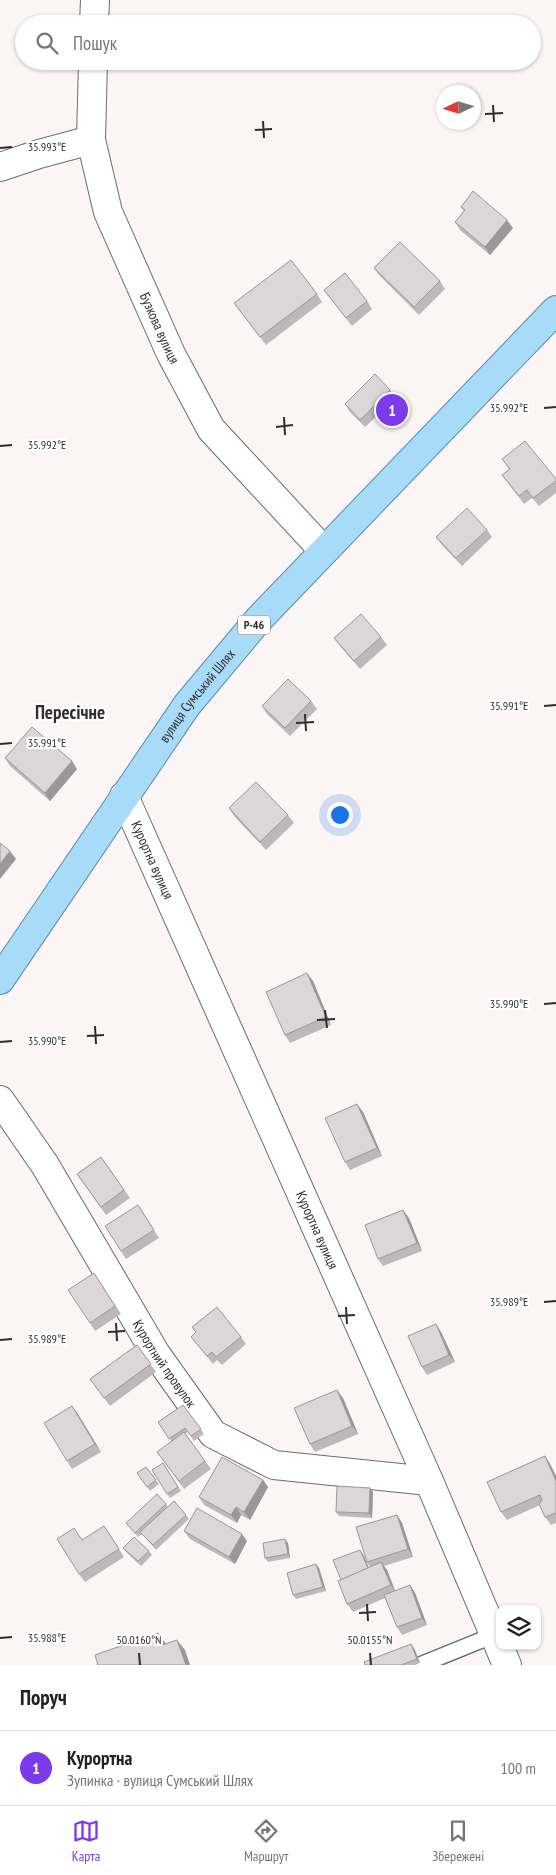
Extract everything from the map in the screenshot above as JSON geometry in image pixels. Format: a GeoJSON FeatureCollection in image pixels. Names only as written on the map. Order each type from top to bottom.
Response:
{"type":"FeatureCollection","features":[{"type":"Feature","properties":{"kind":"main road","name":"вулиця Сумський Шлях"},"geometry":{"type":"LineString","coordinates":[[0,980],[187,705],[259,619],[556,310]]}},
{"type":"Feature","properties":{"kind":"street"},"geometry":{"type":"LineString","coordinates":[[94,15],[95,0]]}},
{"type":"Feature","properties":{"kind":"street","name":"Бузкова вулиця"},"geometry":{"type":"LineString","coordinates":[[93,70],[90,140],[108,212],[171,354],[211,429],[324,551]]}},
{"type":"Feature","properties":{"kind":"street"},"geometry":{"type":"LineString","coordinates":[[0,167],[90,140]]}},
{"type":"Feature","properties":{"kind":"street","name":"Курортна вулиця"},"geometry":{"type":"LineString","coordinates":[[124,796],[429,1481],[507,1665]]}},
{"type":"Feature","properties":{"kind":"street","name":"Курортний провулок"},"geometry":{"type":"LineString","coordinates":[[0,1100],[45,1164],[156,1354],[213,1434],[274,1465],[429,1481]]}},
{"type":"Feature","properties":{"kind":"lane"},"geometry":{"type":"LineString","coordinates":[[420,1665],[494,1635]]}},
{"type":"Feature","properties":{"kind":"building"},"geometry":{"type":"Polygon","coordinates":[[[473,191],[507,220],[485,247],[455,222],[465,210],[461,207],[473,191]]]}},
{"type":"Feature","properties":{"kind":"building"},"geometry":{"type":"Polygon","coordinates":[[[400,242],[440,281],[414,307],[374,268],[400,242]]]}},
{"type":"Feature","properties":{"kind":"building"},"geometry":{"type":"Polygon","coordinates":[[[291,260],[317,294],[260,337],[234,303],[291,260]]]}},
{"type":"Feature","properties":{"kind":"building"},"geometry":{"type":"Polygon","coordinates":[[[345,273],[367,301],[346,318],[324,290],[345,273]]]}},
{"type":"Feature","properties":{"kind":"building"},"geometry":{"type":"Polygon","coordinates":[[[375,374],[390,390],[360,420],[345,404],[375,374]]]}},
{"type":"Feature","properties":{"kind":"building"},"geometry":{"type":"Polygon","coordinates":[[[525,441],[556,479],[556,481],[533,498],[527,490],[519,496],[502,475],[510,469],[502,459],[525,441]]]}},
{"type":"Feature","properties":{"kind":"building"},"geometry":{"type":"Polygon","coordinates":[[[467,508],[487,530],[456,558],[436,537],[467,508]]]}},
{"type":"Feature","properties":{"kind":"building"},"geometry":{"type":"Polygon","coordinates":[[[361,614],[381,637],[354,661],[334,638],[361,614]]]}},
{"type":"Feature","properties":{"kind":"building"},"geometry":{"type":"Polygon","coordinates":[[[288,679],[311,701],[285,728],[262,706],[288,679]]]}},
{"type":"Feature","properties":{"kind":"building"},"geometry":{"type":"Polygon","coordinates":[[[32,727],[72,761],[45,793],[5,758],[32,727]]]}},
{"type":"Feature","properties":{"kind":"building"},"geometry":{"type":"Polygon","coordinates":[[[256,782],[288,815],[260,842],[229,808],[256,782]]]}},
{"type":"Feature","properties":{"kind":"building"},"geometry":{"type":"Polygon","coordinates":[[[0,843],[10,851],[0,864],[0,843]]]}},
{"type":"Feature","properties":{"kind":"building"},"geometry":{"type":"Polygon","coordinates":[[[307,973],[326,1017],[285,1035],[266,992],[307,973]]]}},
{"type":"Feature","properties":{"kind":"building"},"geometry":{"type":"Polygon","coordinates":[[[357,1104],[377,1148],[345,1162],[325,1118],[357,1104]]]}},
{"type":"Feature","properties":{"kind":"building"},"geometry":{"type":"Polygon","coordinates":[[[101,1157],[124,1190],[101,1207],[77,1174],[101,1157]]]}},
{"type":"Feature","properties":{"kind":"building"},"geometry":{"type":"Polygon","coordinates":[[[138,1205],[154,1230],[121,1251],[105,1226],[138,1205]]]}},
{"type":"Feature","properties":{"kind":"building"},"geometry":{"type":"Polygon","coordinates":[[[403,1210],[417,1243],[378,1259],[365,1225],[403,1210]]]}},
{"type":"Feature","properties":{"kind":"building"},"geometry":{"type":"Polygon","coordinates":[[[94,1273],[115,1306],[90,1323],[68,1290],[94,1273]]]}},
{"type":"Feature","properties":{"kind":"building"},"geometry":{"type":"Polygon","coordinates":[[[217,1307],[241,1337],[216,1357],[212,1352],[207,1356],[191,1337],[196,1332],[192,1327],[217,1307]]]}},
{"type":"Feature","properties":{"kind":"building"},"geometry":{"type":"Polygon","coordinates":[[[436,1324],[449,1355],[422,1367],[408,1336],[436,1324]]]}},
{"type":"Feature","properties":{"kind":"building"},"geometry":{"type":"Polygon","coordinates":[[[137,1345],[151,1364],[104,1398],[90,1379],[137,1345]]]}},
{"type":"Feature","properties":{"kind":"building"},"geometry":{"type":"Polygon","coordinates":[[[337,1390],[352,1426],[310,1444],[294,1408],[337,1390]]]}},
{"type":"Feature","properties":{"kind":"building"},"geometry":{"type":"Polygon","coordinates":[[[183,1405],[201,1429],[191,1436],[185,1428],[169,1439],[158,1422],[183,1405]]]}},
{"type":"Feature","properties":{"kind":"building"},"geometry":{"type":"Polygon","coordinates":[[[72,1406],[95,1444],[67,1461],[44,1423],[72,1406]]]}},
{"type":"Feature","properties":{"kind":"building"},"geometry":{"type":"Polygon","coordinates":[[[184,1432],[205,1461],[179,1481],[157,1452],[184,1432]]]}},
{"type":"Feature","properties":{"kind":"building"},"geometry":{"type":"Polygon","coordinates":[[[545,1456],[556,1481],[556,1513],[545,1517],[539,1504],[542,1500],[540,1495],[501,1512],[487,1482],[545,1456]]]}},
{"type":"Feature","properties":{"kind":"building"},"geometry":{"type":"Polygon","coordinates":[[[222,1457],[263,1480],[244,1512],[236,1507],[231,1515],[199,1497],[222,1457]]]}},
{"type":"Feature","properties":{"kind":"building"},"geometry":{"type":"Polygon","coordinates":[[[163,1463],[178,1487],[167,1494],[152,1470],[163,1463]]]}},
{"type":"Feature","properties":{"kind":"building"},"geometry":{"type":"Polygon","coordinates":[[[146,1467],[156,1480],[147,1487],[137,1473],[146,1467]]]}},
{"type":"Feature","properties":{"kind":"building"},"geometry":{"type":"Polygon","coordinates":[[[337,1486],[370,1488],[369,1513],[336,1512],[337,1486]]]}},
{"type":"Feature","properties":{"kind":"building"},"geometry":{"type":"Polygon","coordinates":[[[157,1494],[166,1504],[135,1533],[126,1523],[157,1494]]]}},
{"type":"Feature","properties":{"kind":"building"},"geometry":{"type":"Polygon","coordinates":[[[174,1501],[186,1515],[153,1545],[140,1532],[174,1501]]]}},
{"type":"Feature","properties":{"kind":"building"},"geometry":{"type":"Polygon","coordinates":[[[197,1508],[242,1534],[229,1557],[184,1531],[197,1508]]]}},
{"type":"Feature","properties":{"kind":"building"},"geometry":{"type":"Polygon","coordinates":[[[397,1515],[408,1549],[367,1562],[356,1527],[397,1515]]]}},
{"type":"Feature","properties":{"kind":"building"},"geometry":{"type":"Polygon","coordinates":[[[104,1526],[119,1549],[79,1574],[57,1539],[74,1528],[82,1540],[104,1526]]]}},
{"type":"Feature","properties":{"kind":"building"},"geometry":{"type":"Polygon","coordinates":[[[134,1537],[149,1551],[138,1561],[123,1548],[134,1537]]]}},
{"type":"Feature","properties":{"kind":"building"},"geometry":{"type":"Polygon","coordinates":[[[285,1539],[288,1554],[265,1558],[263,1543],[285,1539]]]}},
{"type":"Feature","properties":{"kind":"building"},"geometry":{"type":"Polygon","coordinates":[[[360,1550],[368,1568],[341,1580],[333,1560],[360,1550]]]}},
{"type":"Feature","properties":{"kind":"building"},"geometry":{"type":"Polygon","coordinates":[[[381,1562],[391,1585],[347,1604],[338,1581],[381,1562]]]}},
{"type":"Feature","properties":{"kind":"building"},"geometry":{"type":"Polygon","coordinates":[[[316,1564],[323,1587],[293,1595],[287,1573],[316,1564]]]}},
{"type":"Feature","properties":{"kind":"building"},"geometry":{"type":"Polygon","coordinates":[[[410,1585],[422,1618],[397,1627],[384,1595],[410,1585]]]}},
{"type":"Feature","properties":{"kind":"building"},"geometry":{"type":"Polygon","coordinates":[[[158,1633],[162,1645],[177,1640],[186,1665],[98,1665],[95,1655],[158,1633]]]}},
{"type":"Feature","properties":{"kind":"building"},"geometry":{"type":"Polygon","coordinates":[[[411,1644],[417,1659],[401,1665],[365,1665],[364,1662],[411,1644]]]}},
{"type":"Feature","properties":{"kind":"place","name":"Курортна"},"geometry":{"type":"Point","coordinates":[392,410]}},
{"type":"Feature","properties":{"kind":"district","name":"Пересічне"},"geometry":{"type":"Point","coordinates":[70,712]}}]}
